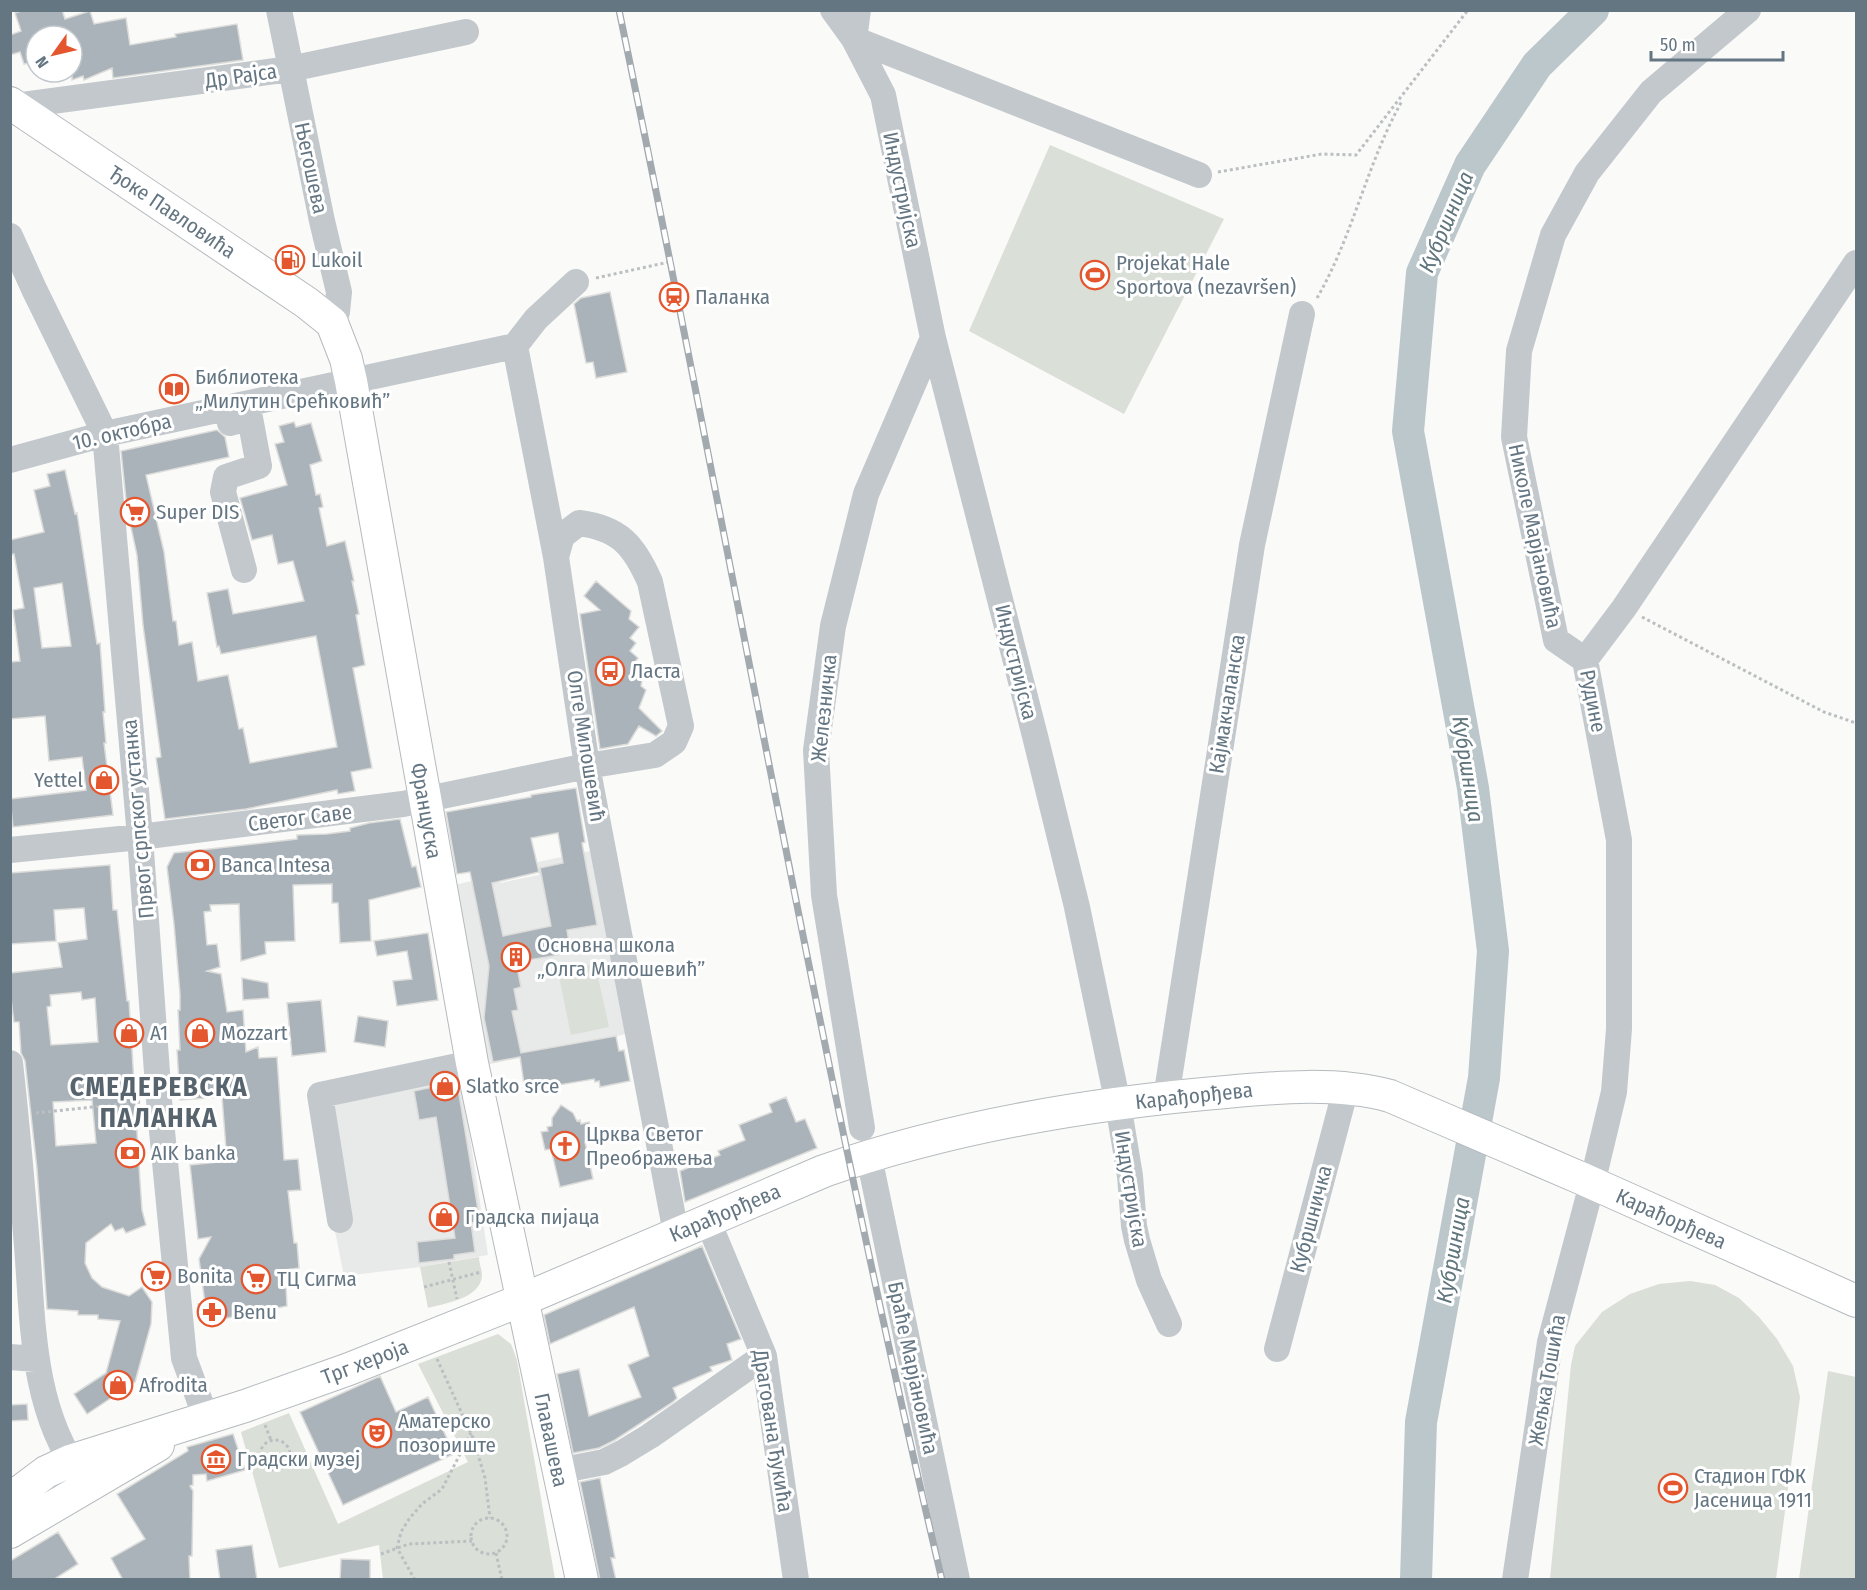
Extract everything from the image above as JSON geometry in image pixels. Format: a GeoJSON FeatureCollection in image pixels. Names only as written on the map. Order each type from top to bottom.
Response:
{"type":"FeatureCollection","features":[{"type":"Feature","properties":{"kind":"main road","name":"Ђоке Павловића"},"geometry":{"type":"LineString","coordinates":[[13,104],[282,286],[332,323]]}},
{"type":"Feature","properties":{"kind":"main road","name":"Француска"},"geometry":{"type":"LineString","coordinates":[[332,323],[351,381],[472,1063],[522,1300]]}},
{"type":"Feature","properties":{"kind":"main road","name":"Карађорђева"},"geometry":{"type":"LineString","coordinates":[[522,1300],[707,1219],[824,1171],[865,1142],[955,1135],[1049,1115],[1166,1098],[1247,1090],[1346,1088],[1373,1092],[1407,1102],[1857,1301]]}},
{"type":"Feature","properties":{"kind":"main road","name":"Трг хероја"},"geometry":{"type":"LineString","coordinates":[[10,1499],[46,1472],[70,1461],[245,1406],[338,1373],[522,1300]]}},
{"type":"Feature","properties":{"kind":"main road","name":"Главашева"},"geometry":{"type":"LineString","coordinates":[[522,1300],[582,1580]]}},
{"type":"Feature","properties":{"kind":"main road","name":"Трг хероја"},"geometry":{"type":"LineString","coordinates":[[10,1532],[206,1418]]}},
{"type":"Feature","properties":{"kind":"street","name":"Његошева"},"geometry":{"type":"LineString","coordinates":[[279,10],[339,292],[337,312],[332,323]]}},
{"type":"Feature","properties":{"kind":"street","name":"Индустријска"},"geometry":{"type":"LineString","coordinates":[[833,10],[854,39],[883,95],[933,338],[1074,896],[1118,1104],[1130,1176],[1137,1240],[1149,1280],[1169,1324]]}},
{"type":"Feature","properties":{"kind":"street"},"geometry":{"type":"LineString","coordinates":[[858,10],[854,39],[1199,175]]}},
{"type":"Feature","properties":{"kind":"street","name":"Николе Марјановића"},"geometry":{"type":"LineString","coordinates":[[1585,660],[1556,640],[1514,436],[1519,351],[1553,236],[1587,173],[1651,92],[1748,10]]}},
{"type":"Feature","properties":{"kind":"street","name":"Др Рајса"},"geometry":{"type":"LineString","coordinates":[[13,104],[290,69],[466,32]]}},
{"type":"Feature","properties":{"kind":"street","name":"Првог српског устанка"},"geometry":{"type":"LineString","coordinates":[[10,237],[105,435],[140,837],[159,1100],[184,1358],[206,1418]]}},
{"type":"Feature","properties":{"kind":"street","name":"Рудине"},"geometry":{"type":"LineString","coordinates":[[1587,1181],[1615,1082],[1619,1029],[1619,840],[1585,660],[1624,608],[1857,263]]}},
{"type":"Feature","properties":{"kind":"street"},"geometry":{"type":"LineString","coordinates":[[515,346],[536,319],[576,282]]}},
{"type":"Feature","properties":{"kind":"street","name":"Кајмакчаланска"},"geometry":{"type":"LineString","coordinates":[[1166,1098],[1252,545],[1302,314]]}},
{"type":"Feature","properties":{"kind":"street","name":"Железничка"},"geometry":{"type":"LineString","coordinates":[[865,1142],[824,895],[816,750],[833,626],[866,494],[933,338]]}},
{"type":"Feature","properties":{"kind":"street","name":"10. октобра"},"geometry":{"type":"LineString","coordinates":[[10,460],[105,435],[515,346]]}},
{"type":"Feature","properties":{"kind":"street","name":"Олге Милошевић"},"geometry":{"type":"LineString","coordinates":[[515,346],[556,556],[587,766],[676,1233]]}},
{"type":"Feature","properties":{"kind":"street"},"geometry":{"type":"LineString","coordinates":[[228,408],[230,423],[250,418],[259,466],[226,477],[222,492],[244,570]]}},
{"type":"Feature","properties":{"kind":"street","name":"Светог Саве"},"geometry":{"type":"LineString","coordinates":[[10,850],[374,809],[587,766],[655,755],[674,742],[681,726],[650,582],[640,559],[623,540],[600,526],[579,523],[562,536],[556,556]]}},
{"type":"Feature","properties":{"kind":"street"},"geometry":{"type":"LineString","coordinates":[[10,1063],[36,1359],[50,1419],[70,1461],[89,1488]]}},
{"type":"Feature","properties":{"kind":"street"},"geometry":{"type":"LineString","coordinates":[[340,1220],[320,1095],[472,1063]]}},
{"type":"Feature","properties":{"kind":"street","name":"Кубршничка"},"geometry":{"type":"LineString","coordinates":[[1277,1349],[1346,1088]]}},
{"type":"Feature","properties":{"kind":"street","name":"Браће Марјановића"},"geometry":{"type":"LineString","coordinates":[[865,1142],[957,1580]]}},
{"type":"Feature","properties":{"kind":"street","name":"Жељка Тошића"},"geometry":{"type":"LineString","coordinates":[[1515,1580],[1550,1342],[1587,1181]]}},
{"type":"Feature","properties":{"kind":"street","name":"Драгована Ђукића"},"geometry":{"type":"LineString","coordinates":[[707,1219],[764,1356],[796,1580]]}},
{"type":"Feature","properties":{"kind":"street"},"geometry":{"type":"LineString","coordinates":[[558,1471],[604,1462],[622,1453],[764,1356]]}},
{"type":"Feature","properties":{"kind":"street"},"geometry":{"type":"LineString","coordinates":[[10,1357],[36,1359]]}},
{"type":"Feature","properties":{"kind":"path"},"geometry":{"type":"LineString","coordinates":[[1199,175],[1322,154],[1356,155],[1468,10]]}},
{"type":"Feature","properties":{"kind":"path"},"geometry":{"type":"LineString","coordinates":[[1302,314],[1310,310],[1329,277],[1390,121],[1406,93]]}},
{"type":"Feature","properties":{"kind":"path"},"geometry":{"type":"LineString","coordinates":[[576,282],[669,262]]}},
{"type":"Feature","properties":{"kind":"path"},"geometry":{"type":"LineString","coordinates":[[1624,608],[1824,712],[1857,723]]}},
{"type":"Feature","properties":{"kind":"path"},"geometry":{"type":"LineString","coordinates":[[16,1115],[159,1100]]}},
{"type":"Feature","properties":{"kind":"path"},"geometry":{"type":"LineString","coordinates":[[449,1262],[458,1299]]}},
{"type":"Feature","properties":{"kind":"path"},"geometry":{"type":"LineString","coordinates":[[424,1287],[481,1272]]}},
{"type":"Feature","properties":{"kind":"path"},"geometry":{"type":"LineString","coordinates":[[427,1338],[471,1433],[485,1478],[490,1518]]}},
{"type":"Feature","properties":{"kind":"path"},"geometry":{"type":"LineString","coordinates":[[415,1580],[397,1548],[401,1532],[422,1504],[442,1489],[471,1433]]}},
{"type":"Feature","properties":{"kind":"path"},"geometry":{"type":"LineString","coordinates":[[271,1440],[280,1441],[290,1451],[289,1460],[283,1467],[273,1469],[264,1464],[261,1450],[271,1440]]}},
{"type":"Feature","properties":{"kind":"path"},"geometry":{"type":"LineString","coordinates":[[490,1518],[501,1523],[507,1533],[504,1545],[496,1553],[480,1552],[472,1541],[471,1532],[474,1526],[478,1521],[490,1518]]}},
{"type":"Feature","properties":{"kind":"path"},"geometry":{"type":"LineString","coordinates":[[381,1554],[409,1544],[472,1541]]}},
{"type":"Feature","properties":{"kind":"path"},"geometry":{"type":"LineString","coordinates":[[496,1553],[502,1580]]}},
{"type":"Feature","properties":{"kind":"shaded area","name":"Projekat Hale Sportova (nezavršen)"},"geometry":{"type":"Polygon","coordinates":[[[1050,145],[1224,219],[1124,414],[969,331],[1050,145]]]}},
{"type":"Feature","properties":{"kind":"shaded area"},"geometry":{"type":"Polygon","coordinates":[[[590,851],[626,1034],[486,1065],[446,887],[497,875],[500,883],[539,875],[538,862],[590,851]]]}},
{"type":"Feature","properties":{"kind":"shaded area"},"geometry":{"type":"Polygon","coordinates":[[[595,964],[609,1027],[571,1035],[558,972],[595,964]]]}},
{"type":"Feature","properties":{"kind":"shaded area"},"geometry":{"type":"Polygon","coordinates":[[[460,1071],[488,1255],[420,1267],[344,1276],[335,1231],[327,1102],[460,1071]]]}},
{"type":"Feature","properties":{"kind":"shaded area"},"geometry":{"type":"Polygon","coordinates":[[[479,1257],[482,1276],[475,1290],[461,1299],[428,1308],[420,1267],[479,1257]]]}},
{"type":"Feature","properties":{"kind":"shaded area","name":"Стадион ГФК Јасеница 1911"},"geometry":{"type":"Polygon","coordinates":[[[1690,1281],[1715,1285],[1739,1298],[1777,1339],[1793,1366],[1800,1397],[1776,1579],[1550,1579],[1571,1365],[1575,1346],[1602,1312],[1630,1294],[1659,1284],[1690,1281]]]}},
{"type":"Feature","properties":{"kind":"shaded area"},"geometry":{"type":"Polygon","coordinates":[[[498,1334],[511,1344],[517,1360],[555,1579],[383,1579],[379,1545],[279,1568],[241,1432],[289,1413],[338,1524],[468,1462],[418,1364],[498,1334]]]}},
{"type":"Feature","properties":{"kind":"shaded area"},"geometry":{"type":"Polygon","coordinates":[[[1828,1371],[1856,1377],[1856,1579],[1799,1579],[1828,1371]]]}},
{"type":"Feature","properties":{"kind":"building"},"geometry":{"type":"Polygon","coordinates":[[[24,10],[62,10],[65,19],[90,11],[94,24],[126,18],[130,45],[176,37],[175,34],[237,24],[243,60],[113,78],[112,68],[84,80],[84,24],[24,24],[24,64],[20,52],[10,55],[10,35],[21,31],[15,13],[24,10]]]}},
{"type":"Feature","properties":{"kind":"building"},"geometry":{"type":"Polygon","coordinates":[[[610,292],[627,372],[596,378],[593,362],[586,363],[574,304],[581,298],[610,292]]]}},
{"type":"Feature","properties":{"kind":"building"},"geometry":{"type":"Polygon","coordinates":[[[294,422],[296,427],[311,423],[322,461],[310,465],[316,495],[320,494],[323,507],[319,508],[327,546],[345,541],[354,581],[352,581],[359,614],[356,615],[365,665],[353,668],[372,768],[351,772],[355,791],[338,794],[337,790],[246,809],[165,819],[156,758],[161,757],[143,625],[137,555],[127,509],[121,451],[217,430],[225,437],[229,457],[146,475],[164,552],[173,621],[176,621],[179,645],[192,642],[198,681],[228,675],[239,729],[243,728],[250,763],[337,747],[316,636],[221,654],[219,646],[217,647],[207,593],[228,589],[233,614],[304,601],[293,561],[278,564],[272,535],[252,540],[240,498],[287,485],[275,444],[284,442],[279,426],[294,422]]]}},
{"type":"Feature","properties":{"kind":"building"},"geometry":{"type":"Polygon","coordinates":[[[65,470],[75,514],[77,513],[97,644],[100,643],[105,712],[103,712],[106,743],[104,743],[113,815],[13,827],[10,799],[86,790],[82,757],[49,761],[45,716],[10,719],[10,662],[20,661],[13,610],[24,608],[14,554],[10,555],[10,540],[44,532],[34,490],[50,486],[47,474],[65,470]],[[62,583],[34,588],[42,648],[71,646],[62,583]]]}},
{"type":"Feature","properties":{"kind":"building","name":"Ласта"},"geometry":{"type":"Polygon","coordinates":[[[596,581],[631,611],[629,619],[639,627],[630,638],[636,643],[630,651],[638,658],[632,666],[643,675],[641,686],[646,690],[639,708],[662,731],[656,736],[639,726],[628,744],[600,749],[580,614],[600,610],[584,596],[596,581]]]}},
{"type":"Feature","properties":{"kind":"building"},"geometry":{"type":"Polygon","coordinates":[[[576,788],[585,842],[582,843],[597,925],[567,930],[571,953],[516,962],[521,987],[514,989],[518,1010],[512,1011],[521,1053],[616,1036],[619,1051],[624,1050],[630,1081],[600,1087],[599,1081],[595,1082],[594,1079],[547,1087],[546,1080],[524,1084],[520,1057],[493,1062],[484,1018],[489,966],[470,872],[457,874],[446,812],[531,797],[531,795],[576,788]],[[558,833],[531,838],[539,872],[492,883],[503,936],[551,926],[540,868],[563,863],[558,833]]]}},
{"type":"Feature","properties":{"kind":"building"},"geometry":{"type":"Polygon","coordinates":[[[400,819],[412,867],[416,866],[421,887],[369,900],[371,941],[340,943],[338,903],[332,903],[332,884],[293,885],[295,941],[265,942],[266,954],[241,961],[239,904],[210,905],[211,911],[204,912],[207,945],[217,944],[220,967],[207,971],[221,974],[227,1012],[243,1010],[246,1052],[258,1047],[259,1058],[277,1057],[284,1160],[298,1159],[301,1190],[288,1191],[299,1268],[285,1270],[287,1306],[208,1322],[198,1316],[198,1304],[205,1303],[199,1259],[211,1237],[198,1239],[190,1165],[227,1161],[222,1097],[180,1100],[177,1050],[180,1050],[178,1010],[180,1010],[180,994],[167,867],[174,853],[297,839],[297,835],[350,831],[350,828],[369,823],[400,819]]]}},
{"type":"Feature","properties":{"kind":"building"},"geometry":{"type":"Polygon","coordinates":[[[110,865],[113,910],[117,910],[127,1001],[129,1001],[142,1210],[146,1225],[126,1233],[123,1228],[115,1231],[111,1224],[86,1243],[85,1263],[92,1278],[102,1287],[129,1296],[142,1287],[152,1302],[151,1324],[135,1382],[87,1414],[74,1394],[106,1373],[120,1321],[98,1319],[98,1315],[78,1315],[78,1311],[47,1309],[37,1169],[25,1061],[21,1053],[19,1022],[14,1022],[10,991],[10,973],[62,967],[58,943],[87,939],[84,908],[54,910],[56,941],[10,944],[10,873],[110,865]],[[81,992],[50,995],[51,1006],[47,1007],[51,1045],[98,1042],[95,998],[82,1000],[81,992]],[[92,1100],[53,1102],[56,1146],[96,1143],[92,1100]]]}},
{"type":"Feature","properties":{"kind":"building"},"geometry":{"type":"Polygon","coordinates":[[[428,933],[438,1000],[397,1006],[393,981],[412,979],[407,951],[377,956],[374,941],[428,933]]]}},
{"type":"Feature","properties":{"kind":"building"},"geometry":{"type":"Polygon","coordinates":[[[242,978],[268,983],[269,998],[243,1000],[242,978]]]}},
{"type":"Feature","properties":{"kind":"building"},"geometry":{"type":"Polygon","coordinates":[[[321,1000],[326,1052],[292,1056],[287,1003],[321,1000]]]}},
{"type":"Feature","properties":{"kind":"building"},"geometry":{"type":"Polygon","coordinates":[[[358,1016],[388,1021],[385,1047],[354,1042],[358,1016]]]}},
{"type":"Feature","properties":{"kind":"building"},"geometry":{"type":"Polygon","coordinates":[[[457,1082],[480,1222],[471,1223],[475,1252],[454,1255],[454,1259],[419,1263],[417,1242],[455,1238],[436,1117],[419,1120],[414,1091],[457,1082]]]}},
{"type":"Feature","properties":{"kind":"building"},"geometry":{"type":"Polygon","coordinates":[[[786,1097],[796,1122],[805,1119],[817,1148],[685,1202],[680,1171],[720,1155],[718,1151],[745,1140],[739,1125],[772,1112],[769,1104],[786,1097]]]}},
{"type":"Feature","properties":{"kind":"building","name":"Црква Светог Преображења"},"geometry":{"type":"Polygon","coordinates":[[[561,1105],[573,1113],[581,1124],[589,1122],[593,1140],[585,1142],[593,1179],[560,1187],[551,1149],[545,1150],[541,1132],[548,1131],[547,1127],[552,1126],[552,1118],[561,1105]]]}},
{"type":"Feature","properties":{"kind":"building"},"geometry":{"type":"Polygon","coordinates":[[[702,1246],[741,1339],[727,1344],[732,1360],[710,1367],[712,1371],[673,1388],[677,1398],[673,1402],[615,1440],[599,1448],[573,1453],[557,1374],[579,1369],[589,1416],[641,1397],[628,1365],[649,1356],[634,1307],[550,1344],[544,1315],[702,1246]]]}},
{"type":"Feature","properties":{"kind":"building","name":"Аматерско позориште"},"geometry":{"type":"Polygon","coordinates":[[[380,1376],[396,1412],[428,1397],[454,1454],[343,1505],[300,1412],[380,1376]]]}},
{"type":"Feature","properties":{"kind":"building"},"geometry":{"type":"Polygon","coordinates":[[[27,1404],[28,1420],[10,1421],[10,1405],[27,1404]]]}},
{"type":"Feature","properties":{"kind":"building"},"geometry":{"type":"Polygon","coordinates":[[[233,1434],[245,1470],[207,1481],[206,1474],[193,1475],[193,1485],[190,1486],[193,1491],[192,1556],[189,1556],[190,1580],[123,1580],[111,1558],[145,1539],[117,1494],[188,1451],[187,1447],[233,1434]]]}},
{"type":"Feature","properties":{"kind":"building"},"geometry":{"type":"Polygon","coordinates":[[[600,1478],[615,1558],[611,1558],[616,1580],[600,1580],[580,1482],[600,1478]]]}},
{"type":"Feature","properties":{"kind":"building"},"geometry":{"type":"Polygon","coordinates":[[[58,1532],[78,1564],[53,1580],[10,1580],[10,1561],[58,1532]]]}},
{"type":"Feature","properties":{"kind":"building"},"geometry":{"type":"Polygon","coordinates":[[[252,1545],[257,1580],[220,1580],[216,1550],[252,1545]]]}},
{"type":"Feature","properties":{"kind":"building"},"geometry":{"type":"Polygon","coordinates":[[[341,1559],[370,1560],[370,1580],[340,1580],[341,1559]]]}},
{"type":"Feature","properties":{"kind":"waterway","name":"Кубршница"},"geometry":{"type":"LineString","coordinates":[[1416,1580],[1421,1422],[1484,1078],[1493,951],[1473,788],[1408,431],[1422,273],[1470,165],[1537,65],[1593,10]]}},
{"type":"Feature","properties":{"kind":"railway"},"geometry":{"type":"LineString","coordinates":[[619,10],[814,993],[897,1385],[942,1580]]}},
{"type":"Feature","properties":{"kind":"place","name":"Lukoil"},"geometry":{"type":"Point","coordinates":[290,260]}},
{"type":"Feature","properties":{"kind":"place","name":"Projekat Hale Sportova (nezavršen)"},"geometry":{"type":"Point","coordinates":[1095,275]}},
{"type":"Feature","properties":{"kind":"place","name":"Паланка"},"geometry":{"type":"Point","coordinates":[674,297]}},
{"type":"Feature","properties":{"kind":"place","name":"Библиотека „Милутин Срећковић”"},"geometry":{"type":"Point","coordinates":[174,389]}},
{"type":"Feature","properties":{"kind":"place","name":"Super DIS"},"geometry":{"type":"Point","coordinates":[135,512]}},
{"type":"Feature","properties":{"kind":"place","name":"Ласта"},"geometry":{"type":"Point","coordinates":[610,671]}},
{"type":"Feature","properties":{"kind":"place","name":"Yettel"},"geometry":{"type":"Point","coordinates":[104,780]}},
{"type":"Feature","properties":{"kind":"place","name":"Banca Intesa"},"geometry":{"type":"Point","coordinates":[200,865]}},
{"type":"Feature","properties":{"kind":"place","name":"Основна школа „Олга Милошевић”"},"geometry":{"type":"Point","coordinates":[516,957]}},
{"type":"Feature","properties":{"kind":"place","name":"A1"},"geometry":{"type":"Point","coordinates":[129,1033]}},
{"type":"Feature","properties":{"kind":"place","name":"Mozzart"},"geometry":{"type":"Point","coordinates":[200,1033]}},
{"type":"Feature","properties":{"kind":"place","name":"Slatko srce"},"geometry":{"type":"Point","coordinates":[445,1086]}},
{"type":"Feature","properties":{"kind":"place","name":"Црква Светог Преображења"},"geometry":{"type":"Point","coordinates":[565,1146]}},
{"type":"Feature","properties":{"kind":"place","name":"AIK banka"},"geometry":{"type":"Point","coordinates":[130,1153]}},
{"type":"Feature","properties":{"kind":"place","name":"Градска пијаца"},"geometry":{"type":"Point","coordinates":[444,1217]}},
{"type":"Feature","properties":{"kind":"place","name":"Bonita"},"geometry":{"type":"Point","coordinates":[156,1276]}},
{"type":"Feature","properties":{"kind":"place","name":"ТЦ Сигма"},"geometry":{"type":"Point","coordinates":[256,1279]}},
{"type":"Feature","properties":{"kind":"place","name":"Benu"},"geometry":{"type":"Point","coordinates":[212,1312]}},
{"type":"Feature","properties":{"kind":"place","name":"Afrodita"},"geometry":{"type":"Point","coordinates":[118,1385]}},
{"type":"Feature","properties":{"kind":"place","name":"Аматерско позориште"},"geometry":{"type":"Point","coordinates":[377,1433]}},
{"type":"Feature","properties":{"kind":"place","name":"Градски музеј"},"geometry":{"type":"Point","coordinates":[216,1459]}},
{"type":"Feature","properties":{"kind":"place","name":"Стадион ГФК Јасеница 1911"},"geometry":{"type":"Point","coordinates":[1673,1488]}},
{"type":"Feature","properties":{"kind":"district","name":"СМЕДЕРЕВСКА ПАЛАНКА"},"geometry":{"type":"Point","coordinates":[159,1102]}}]}
